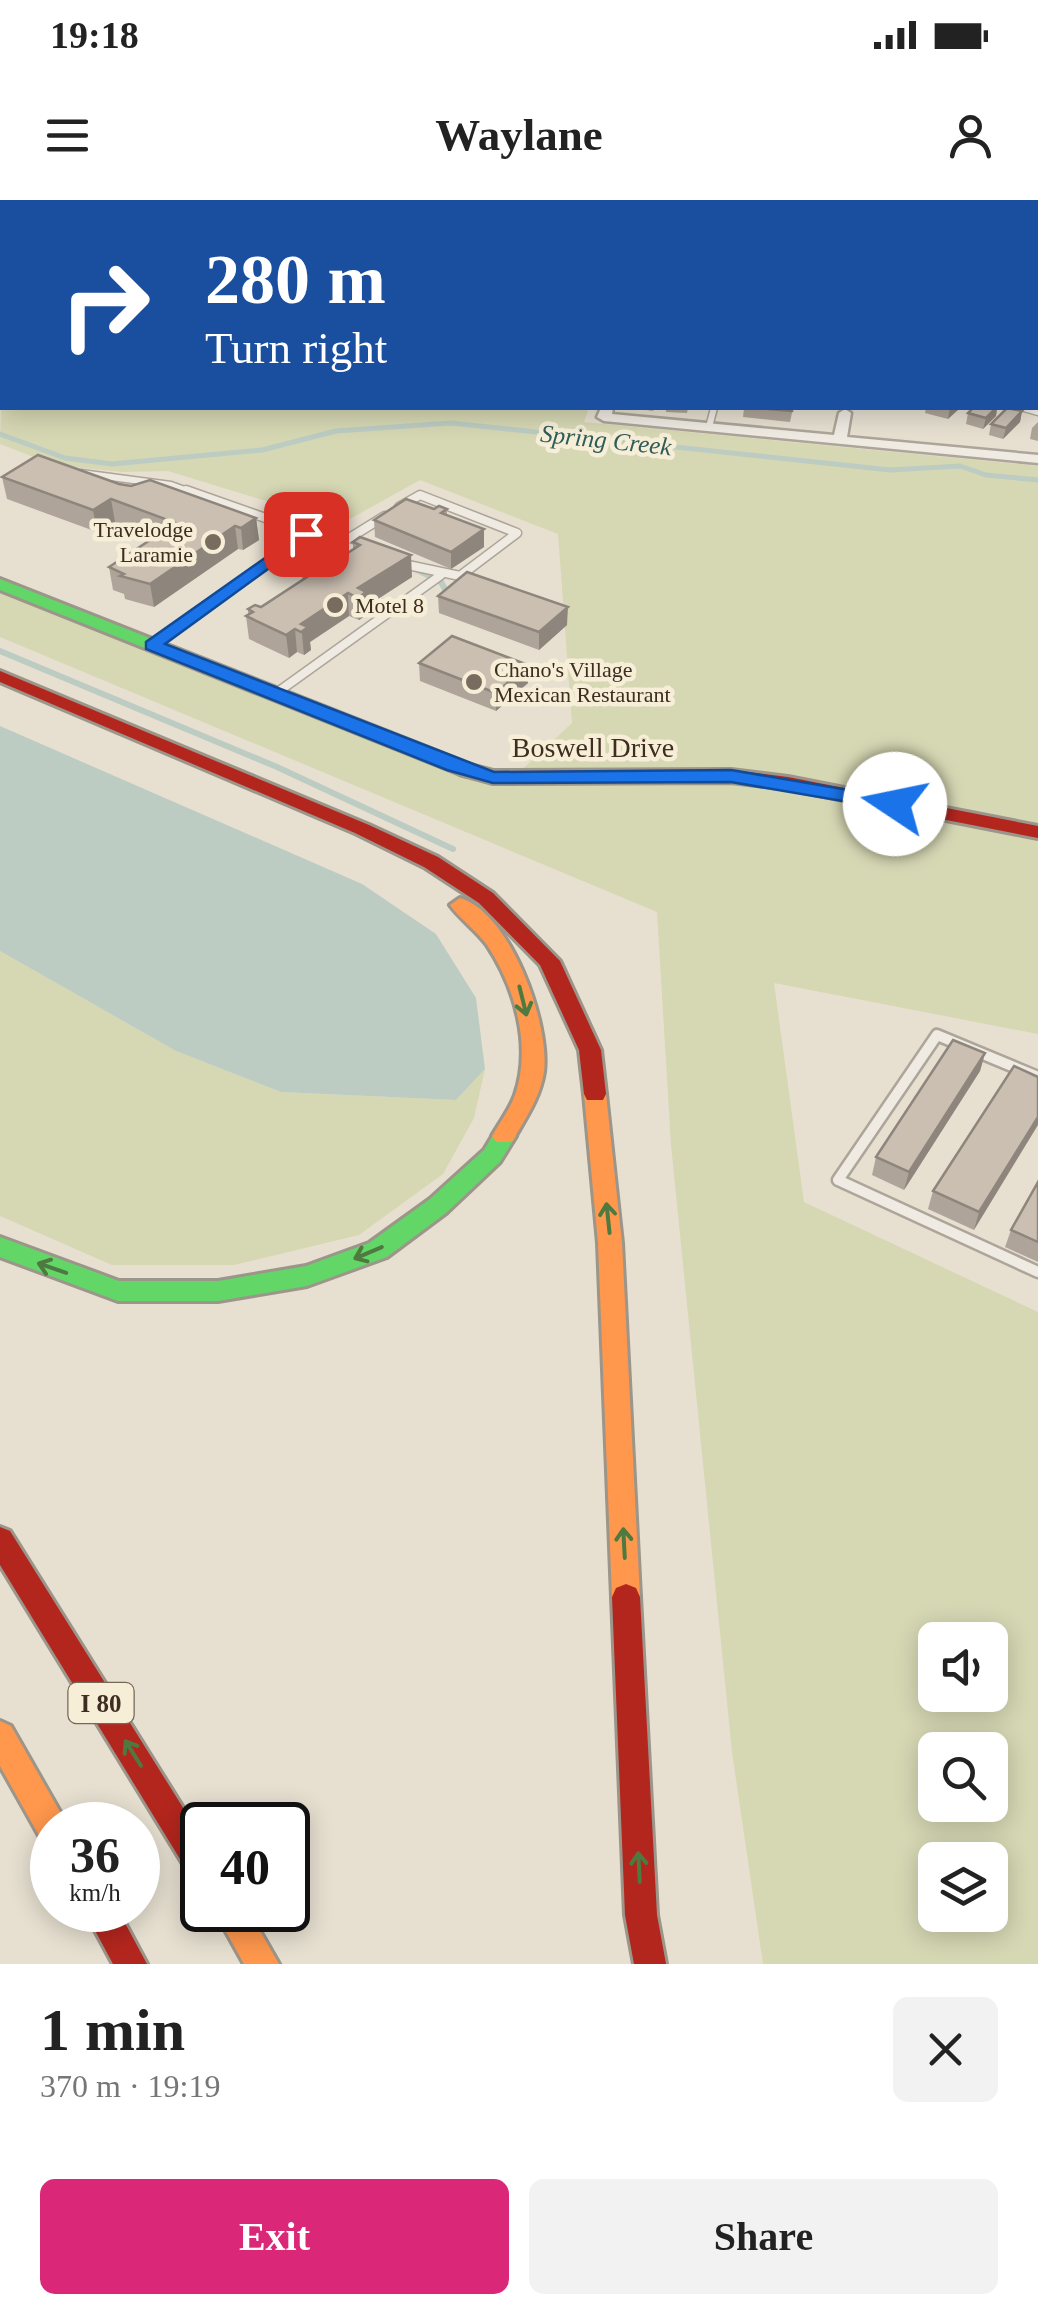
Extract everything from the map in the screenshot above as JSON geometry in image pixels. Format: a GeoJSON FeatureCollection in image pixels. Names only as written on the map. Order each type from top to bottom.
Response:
{"type":"FeatureCollection","features":[{"type":"Feature","properties":{"kind":"main road","name":"Boswell Drive"},"geometry":{"type":"LineString","coordinates":[[0,584],[493,778],[731,776],[788,783],[1038,832]]}},
{"type":"Feature","properties":{"kind":"main road"},"geometry":{"type":"LineString","coordinates":[[0,676],[431,862],[486,898],[549,962],[590,1050],[610,1243],[641,1915],[650,1964]]}},
{"type":"Feature","properties":{"kind":"main road"},"geometry":{"type":"LineString","coordinates":[[0,692],[360,848],[424,880],[476,916],[517,978],[535,1048],[528,1092],[492,1156],[438,1206],[378,1250],[307,1276],[218,1291],[118,1291],[0,1247]]}},
{"type":"Feature","properties":{"kind":"main road","name":"I 80"},"geometry":{"type":"LineString","coordinates":[[0,1540],[180,1830]]}},
{"type":"Feature","properties":{"kind":"main road"},"geometry":{"type":"LineString","coordinates":[[0,1736],[38,1802]]}},
{"type":"Feature","properties":{"kind":"main road"},"geometry":{"type":"LineString","coordinates":[[0,1744],[26,1781]]}},
{"type":"Feature","properties":{"kind":"main road"},"geometry":{"type":"LineString","coordinates":[[112,1932],[130,1964]]}},
{"type":"Feature","properties":{"kind":"main road"},"geometry":{"type":"LineString","coordinates":[[243,1932],[263,1964]]}},
{"type":"Feature","properties":{"kind":"street"},"geometry":{"type":"LineString","coordinates":[[605,412],[709,427],[1038,459]]}},
{"type":"Feature","properties":{"kind":"street"},"geometry":{"type":"LineString","coordinates":[[840,440],[845,413]]}},
{"type":"Feature","properties":{"kind":"lane"},"geometry":{"type":"LineString","coordinates":[[709,427],[713,410]]}},
{"type":"Feature","properties":{"kind":"lane"},"geometry":{"type":"LineString","coordinates":[[64,470],[171,485],[372,555]]}},
{"type":"Feature","properties":{"kind":"lane"},"geometry":{"type":"LineString","coordinates":[[338,545],[420,494],[516,533],[460,576],[389,560]]}},
{"type":"Feature","properties":{"kind":"lane"},"geometry":{"type":"LineString","coordinates":[[152,645],[306,534]]}},
{"type":"Feature","properties":{"kind":"lane"},"geometry":{"type":"LineString","coordinates":[[274,694],[441,574]]}},
{"type":"Feature","properties":{"kind":"lane"},"geometry":{"type":"LineString","coordinates":[[1038,1077],[936,1035],[838,1180],[1038,1272]]}},
{"type":"Feature","properties":{"kind":"green space"},"geometry":{"type":"Polygon","coordinates":[[[1,410],[588,410],[584,422],[1038,466],[1038,1034],[774,983],[804,1202],[1038,1312],[1038,1964],[763,1964],[732,1752],[671,1145],[657,912],[0,637],[0,584],[454,766],[514,777],[572,723],[558,534],[420,480],[341,524],[168,471],[122,472],[54,465],[0,444],[1,410]]]}},
{"type":"Feature","properties":{"kind":"green space"},"geometry":{"type":"Polygon","coordinates":[[[0,951],[176,1051],[281,1092],[456,1100],[485,1069],[474,1118],[443,1174],[359,1235],[234,1265],[112,1265],[0,1216],[0,951]]]}},
{"type":"Feature","properties":{"kind":"shaded area"},"geometry":{"type":"Polygon","coordinates":[[[0,726],[362,884],[436,934],[476,998],[485,1069],[456,1100],[281,1092],[176,1051],[0,951],[0,726]]]}},
{"type":"Feature","properties":{"kind":"building"},"geometry":{"type":"Polygon","coordinates":[[[971,410],[994,410],[986,418],[968,413],[971,410]]]}},
{"type":"Feature","properties":{"kind":"building"},"geometry":{"type":"Polygon","coordinates":[[[1005,410],[1022,411],[1006,428],[991,424],[1005,410]]]}},
{"type":"Feature","properties":{"kind":"building"},"geometry":{"type":"Polygon","coordinates":[[[38,455],[119,484],[131,486],[150,480],[256,518],[241,528],[235,526],[150,584],[120,576],[124,574],[109,567],[176,523],[111,499],[93,510],[2,477],[38,455]]]}},
{"type":"Feature","properties":{"kind":"building"},"geometry":{"type":"Polygon","coordinates":[[[406,499],[434,509],[447,509],[441,513],[484,529],[451,552],[374,520],[406,499]]]}},
{"type":"Feature","properties":{"kind":"building"},"geometry":{"type":"Polygon","coordinates":[[[360,537],[411,555],[358,588],[366,592],[358,598],[348,593],[301,624],[308,627],[301,632],[295,629],[286,635],[246,616],[253,612],[248,609],[261,607],[307,577],[302,575],[308,571],[315,574],[360,545],[353,542],[360,537]]]}},
{"type":"Feature","properties":{"kind":"building"},"geometry":{"type":"Polygon","coordinates":[[[467,572],[568,607],[539,632],[438,596],[467,572]]]}},
{"type":"Feature","properties":{"kind":"building"},"geometry":{"type":"Polygon","coordinates":[[[452,636],[528,665],[496,693],[419,663],[452,636]]]}},
{"type":"Feature","properties":{"kind":"building"},"geometry":{"type":"Polygon","coordinates":[[[953,1040],[985,1053],[909,1172],[876,1157],[953,1040]]]}},
{"type":"Feature","properties":{"kind":"building"},"geometry":{"type":"Polygon","coordinates":[[[1014,1066],[1038,1077],[1038,1117],[979,1212],[933,1191],[1014,1066]]]}},
{"type":"Feature","properties":{"kind":"building"},"geometry":{"type":"Polygon","coordinates":[[[1038,1182],[1038,1242],[1011,1230],[1038,1182]]]}},
{"type":"Feature","properties":{"kind":"waterway","name":"Spring Creek"},"geometry":{"type":"LineString","coordinates":[[0,434],[65,458],[112,464],[262,450],[336,431],[451,423],[890,470],[960,466],[986,475],[1038,480]]}},
{"type":"Feature","properties":{"kind":"waterway"},"geometry":{"type":"LineString","coordinates":[[412,567],[441,582],[450,598]]}},
{"type":"Feature","properties":{"kind":"waterway"},"geometry":{"type":"LineString","coordinates":[[0,651],[277,767],[453,849]]}},
{"type":"Feature","properties":{"kind":"traffic: fast"},"geometry":{"type":"LineString","coordinates":[[0,584],[467,770]]}},
{"type":"Feature","properties":{"kind":"traffic: fast"},"geometry":{"type":"LineString","coordinates":[[0,1247],[118,1291],[218,1291],[307,1276],[378,1250],[438,1206],[492,1156],[504,1136]]}},
{"type":"Feature","properties":{"kind":"traffic: slow"},"geometry":{"type":"LineString","coordinates":[[460,905],[478,921],[509,965],[529,1018],[533,1071],[525,1100],[504,1136]]}},
{"type":"Feature","properties":{"kind":"traffic: slow"},"geometry":{"type":"LineString","coordinates":[[595,1094],[610,1243],[626,1597]]}},
{"type":"Feature","properties":{"kind":"traffic: slow"},"geometry":{"type":"LineString","coordinates":[[0,1736],[37,1802]]}},
{"type":"Feature","properties":{"kind":"traffic: slow"},"geometry":{"type":"LineString","coordinates":[[243,1932],[263,1964]]}},
{"type":"Feature","properties":{"kind":"traffic: jam"},"geometry":{"type":"LineString","coordinates":[[0,676],[362,829],[431,862],[486,898],[549,961],[590,1050],[595,1094]]}},
{"type":"Feature","properties":{"kind":"traffic: jam"},"geometry":{"type":"LineString","coordinates":[[467,770],[493,777],[731,776],[788,783],[1038,832]]}},
{"type":"Feature","properties":{"kind":"traffic: jam"},"geometry":{"type":"LineString","coordinates":[[0,1540],[180,1830]]}},
{"type":"Feature","properties":{"kind":"traffic: jam"},"geometry":{"type":"LineString","coordinates":[[626,1597],[641,1915],[650,1964]]}},
{"type":"Feature","properties":{"kind":"traffic: jam"},"geometry":{"type":"LineString","coordinates":[[113,1932],[131,1964]]}},
{"type":"Feature","properties":{"kind":"place","name":"Travelodge Laramie"},"geometry":{"type":"Point","coordinates":[213,542]}},
{"type":"Feature","properties":{"kind":"place","name":"Motel 8"},"geometry":{"type":"Point","coordinates":[335,605]}},
{"type":"Feature","properties":{"kind":"place","name":"Chano's Village Mexican Restaurant"},"geometry":{"type":"Point","coordinates":[474,682]}},
{"type":"Feature","properties":{"kind":"route"},"geometry":{"type":"LineString","coordinates":[[306,534],[152,645],[493,778],[731,776],[895,804]]}}]}
